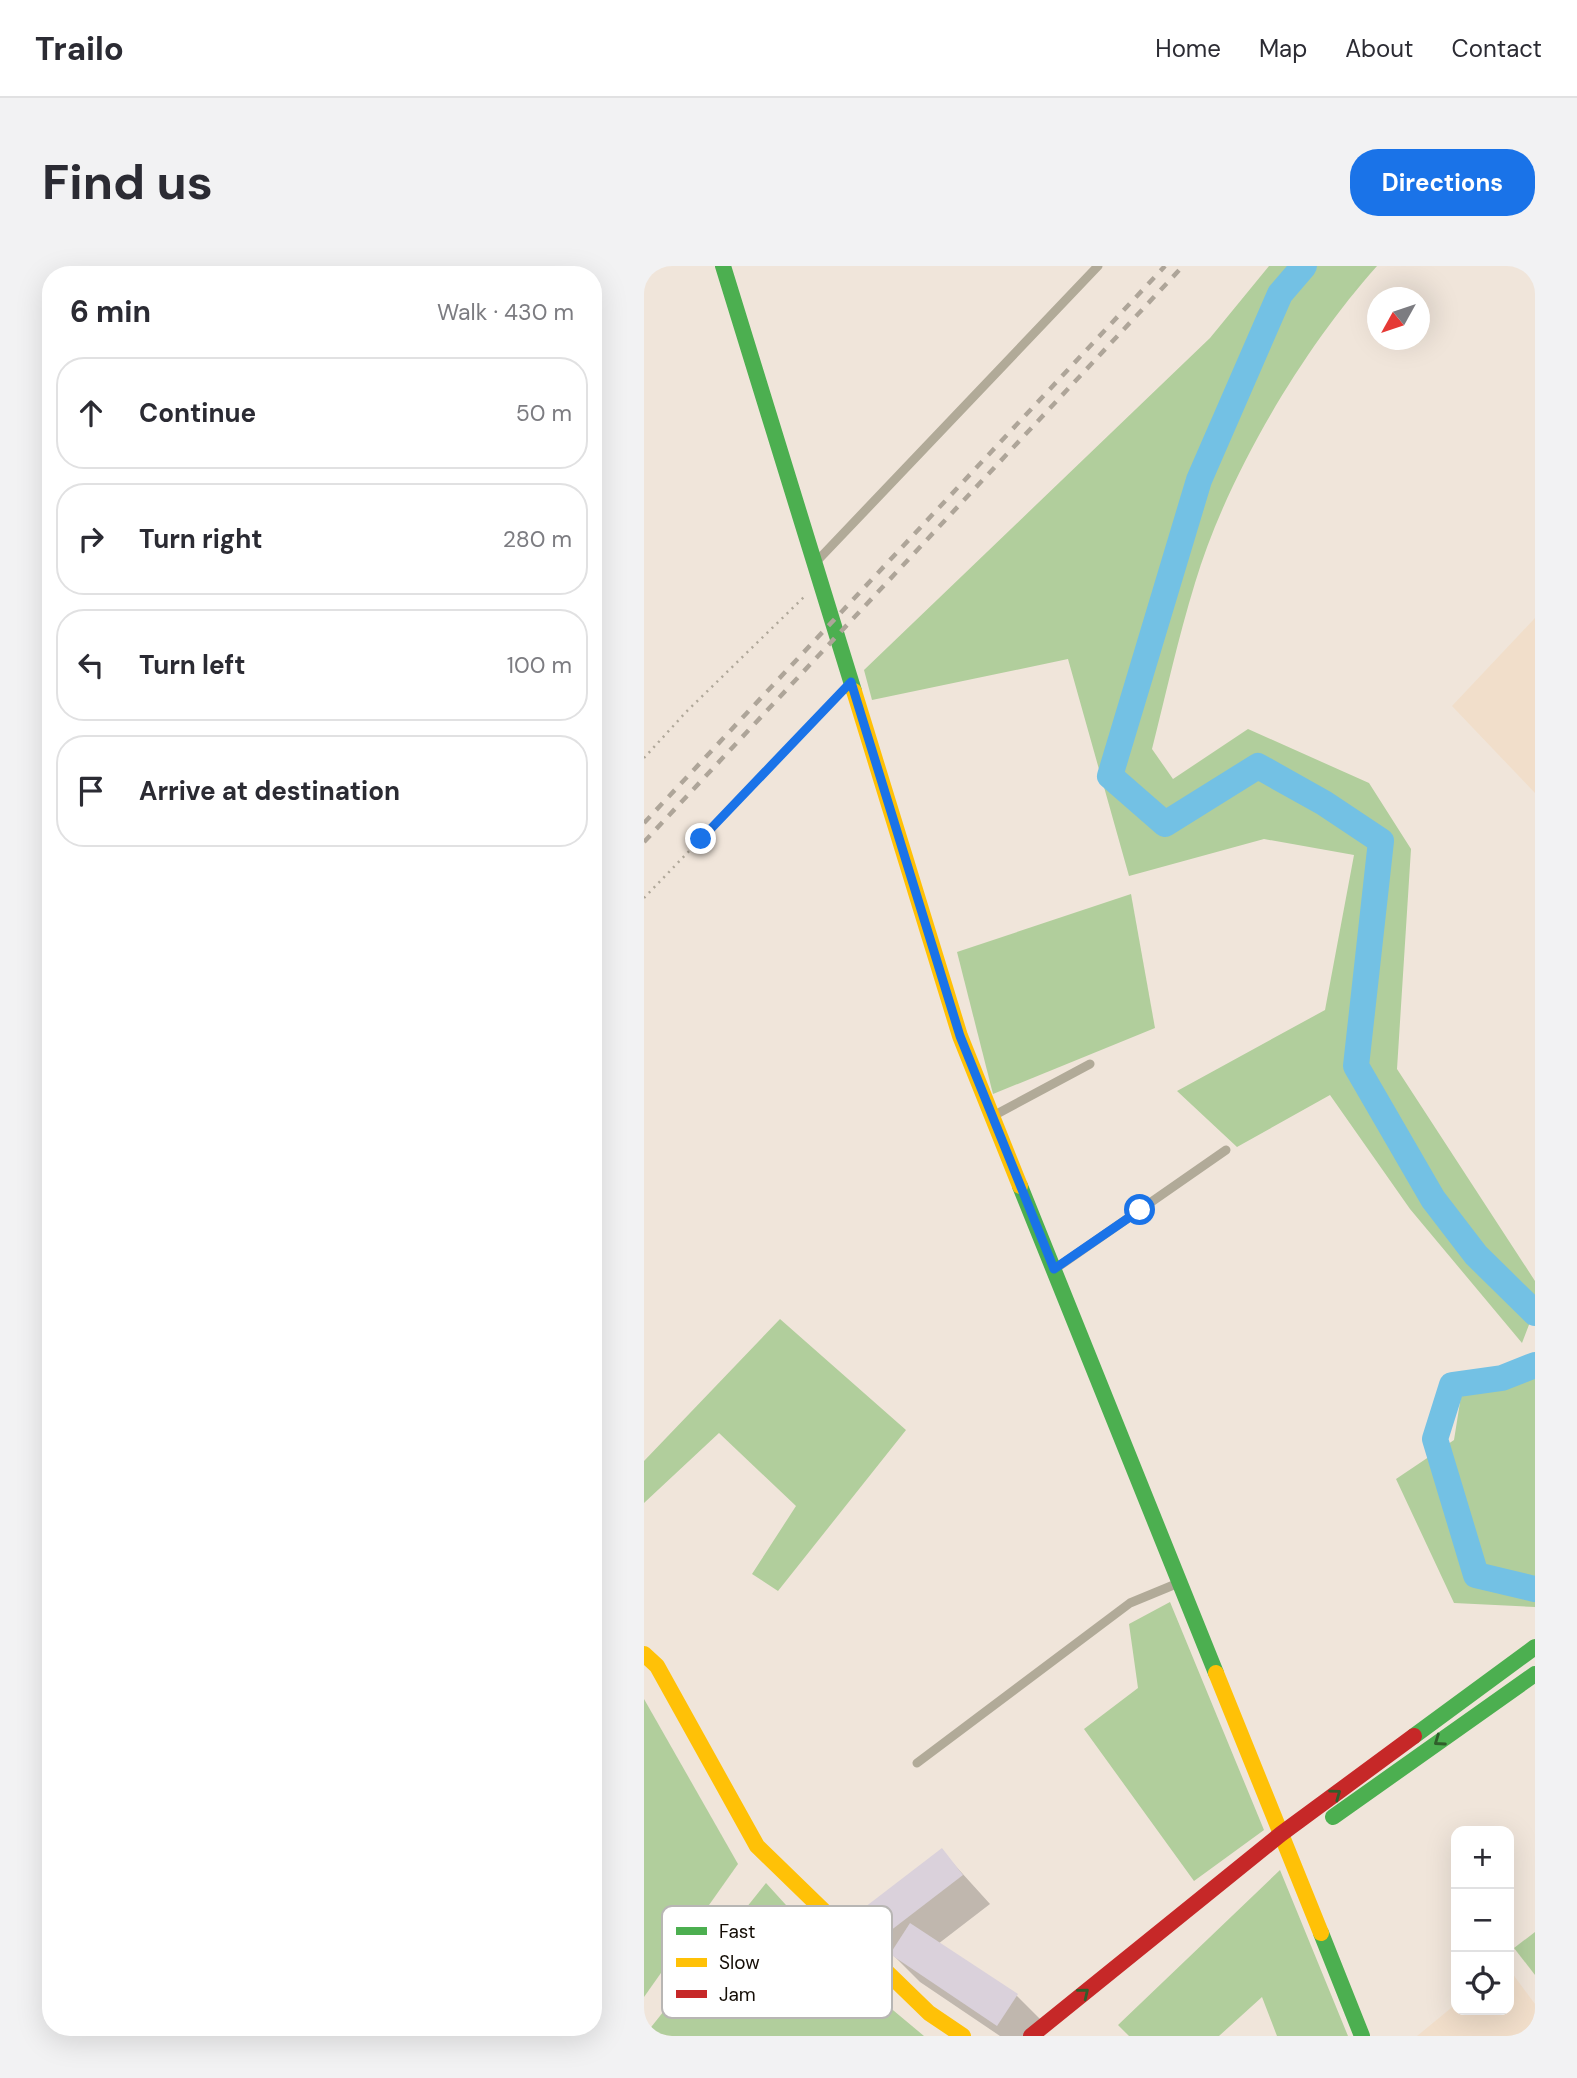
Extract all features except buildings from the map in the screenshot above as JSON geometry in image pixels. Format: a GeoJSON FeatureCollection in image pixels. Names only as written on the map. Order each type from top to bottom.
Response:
{"type":"FeatureCollection","features":[{"type":"Feature","properties":{"kind":"street"},"geometry":{"type":"LineString","coordinates":[[723,266],[960,1036],[1362,2036]]}},
{"type":"Feature","properties":{"kind":"street"},"geometry":{"type":"LineString","coordinates":[[1031,2036],[1284,1842],[1456,1705],[1535,1647]]}},
{"type":"Feature","properties":{"kind":"street"},"geometry":{"type":"LineString","coordinates":[[644,1654],[657,1666],[758,1846],[819,1906]]}},
{"type":"Feature","properties":{"kind":"street"},"geometry":{"type":"LineString","coordinates":[[1057,2036],[1284,1842],[1535,1674]]}},
{"type":"Feature","properties":{"kind":"street"},"geometry":{"type":"LineString","coordinates":[[1456,1705],[1469,1720]]}},
{"type":"Feature","properties":{"kind":"street"},"geometry":{"type":"LineString","coordinates":[[892,1977],[929,2013],[963,2036]]}},
{"type":"Feature","properties":{"kind":"lane"},"geometry":{"type":"LineString","coordinates":[[815,564],[1098,266]]}},
{"type":"Feature","properties":{"kind":"lane"},"geometry":{"type":"LineString","coordinates":[[993,1116],[1090,1064]]}},
{"type":"Feature","properties":{"kind":"lane"},"geometry":{"type":"LineString","coordinates":[[1054,1269],[1226,1150]]}},
{"type":"Feature","properties":{"kind":"lane"},"geometry":{"type":"LineString","coordinates":[[917,1763],[1130,1603],[1180,1582]]}},
{"type":"Feature","properties":{"kind":"path"},"geometry":{"type":"LineString","coordinates":[[644,758],[686,712],[820,582]]}},
{"type":"Feature","properties":{"kind":"path"},"geometry":{"type":"LineString","coordinates":[[644,898],[851,682]]}},
{"type":"Feature","properties":{"kind":"shaded area"},"geometry":{"type":"Polygon","coordinates":[[[1535,618],[1535,793],[1452,706],[1535,618]]]}},
{"type":"Feature","properties":{"kind":"shaded area"},"geometry":{"type":"Polygon","coordinates":[[[1514,1976],[1535,2004],[1535,2036],[1417,2036],[1451,2008],[1451,2015],[1514,2015],[1514,1976]]]}},
{"type":"Feature","properties":{"kind":"green space"},"geometry":{"type":"Polygon","coordinates":[[[1269,266],[1377,266],[1321,336],[1295,375],[1226,500],[1195,583],[1152,749],[1173,779],[1248,729],[1369,783],[1411,849],[1397,1069],[1535,1281],[1535,1309],[1522,1343],[1410,1209],[1330,1095],[1237,1147],[1177,1091],[1325,1010],[1354,855],[1264,839],[1129,876],[1068,659],[872,700],[864,670],[1210,338],[1269,266]]]}},
{"type":"Feature","properties":{"kind":"green space"},"geometry":{"type":"Polygon","coordinates":[[[1131,894],[1155,1028],[993,1094],[957,952],[1131,894]]]}},
{"type":"Feature","properties":{"kind":"green space"},"geometry":{"type":"Polygon","coordinates":[[[780,1319],[906,1430],[778,1591],[752,1574],[796,1506],[719,1433],[644,1503],[644,1461],[780,1319]]]}},
{"type":"Feature","properties":{"kind":"green space"},"geometry":{"type":"Polygon","coordinates":[[[1535,1375],[1535,1607],[1454,1603],[1396,1479],[1454,1440],[1461,1396],[1535,1375]]]}},
{"type":"Feature","properties":{"kind":"green space"},"geometry":{"type":"Polygon","coordinates":[[[1170,1602],[1264,1830],[1194,1881],[1084,1729],[1138,1688],[1129,1624],[1170,1602]]]}},
{"type":"Feature","properties":{"kind":"green space"},"geometry":{"type":"Polygon","coordinates":[[[644,1699],[738,1864],[708,1906],[662,1906],[662,1972],[644,1997],[644,1699]]]}},
{"type":"Feature","properties":{"kind":"green space"},"geometry":{"type":"Polygon","coordinates":[[[1280,1870],[1348,2036],[1277,2036],[1262,1997],[1219,2036],[1129,2036],[1118,2025],[1280,1870]]]}},
{"type":"Feature","properties":{"kind":"green space"},"geometry":{"type":"Polygon","coordinates":[[[766,1883],[787,1906],[748,1906],[766,1883]]]}},
{"type":"Feature","properties":{"kind":"green space"},"geometry":{"type":"Polygon","coordinates":[[[1535,1932],[1535,1975],[1514,1948],[1535,1932]]]}},
{"type":"Feature","properties":{"kind":"green space"},"geometry":{"type":"Polygon","coordinates":[[[892,2009],[924,2036],[644,2036],[662,2013],[662,2018],[892,2018],[892,2009]]]}},
{"type":"Feature","properties":{"kind":"waterway"},"geometry":{"type":"LineString","coordinates":[[1304,266],[1280,294],[1199,480],[1110,776],[1165,824],[1258,766],[1324,803],[1381,841],[1356,1066],[1433,1199],[1476,1255],[1535,1313]]}},
{"type":"Feature","properties":{"kind":"waterway"},"geometry":{"type":"LineString","coordinates":[[1535,1365],[1502,1378],[1452,1385],[1435,1439],[1476,1575],[1535,1589]]}},
{"type":"Feature","properties":{"kind":"railway"},"geometry":{"type":"LineString","coordinates":[[644,823],[1165,266]]}},
{"type":"Feature","properties":{"kind":"railway"},"geometry":{"type":"LineString","coordinates":[[644,842],[1183,266]]}},
{"type":"Feature","properties":{"kind":"traffic: fast"},"geometry":{"type":"LineString","coordinates":[[723,266],[854,691]]}},
{"type":"Feature","properties":{"kind":"traffic: fast"},"geometry":{"type":"LineString","coordinates":[[1020,1186],[1216,1673]]}},
{"type":"Feature","properties":{"kind":"traffic: fast"},"geometry":{"type":"LineString","coordinates":[[1414,1736],[1535,1647]]}},
{"type":"Feature","properties":{"kind":"traffic: fast"},"geometry":{"type":"LineString","coordinates":[[1333,1817],[1535,1674]]}},
{"type":"Feature","properties":{"kind":"traffic: fast"},"geometry":{"type":"LineString","coordinates":[[1321,1933],[1362,2036]]}},
{"type":"Feature","properties":{"kind":"traffic: slow"},"geometry":{"type":"LineString","coordinates":[[854,691],[960,1036],[1020,1186]]}},
{"type":"Feature","properties":{"kind":"traffic: slow"},"geometry":{"type":"LineString","coordinates":[[644,1654],[657,1666],[757,1846],[819,1906]]}},
{"type":"Feature","properties":{"kind":"traffic: slow"},"geometry":{"type":"LineString","coordinates":[[1216,1673],[1321,1933]]}},
{"type":"Feature","properties":{"kind":"traffic: slow"},"geometry":{"type":"LineString","coordinates":[[892,1977],[929,2013],[963,2036]]}},
{"type":"Feature","properties":{"kind":"traffic: jam"},"geometry":{"type":"LineString","coordinates":[[1031,2036],[1281,1834],[1414,1736]]}},
{"type":"Feature","properties":{"kind":"route"},"geometry":{"type":"LineString","coordinates":[[701,839],[851,682],[960,1036],[1054,1269],[1140,1210]]}}]}
